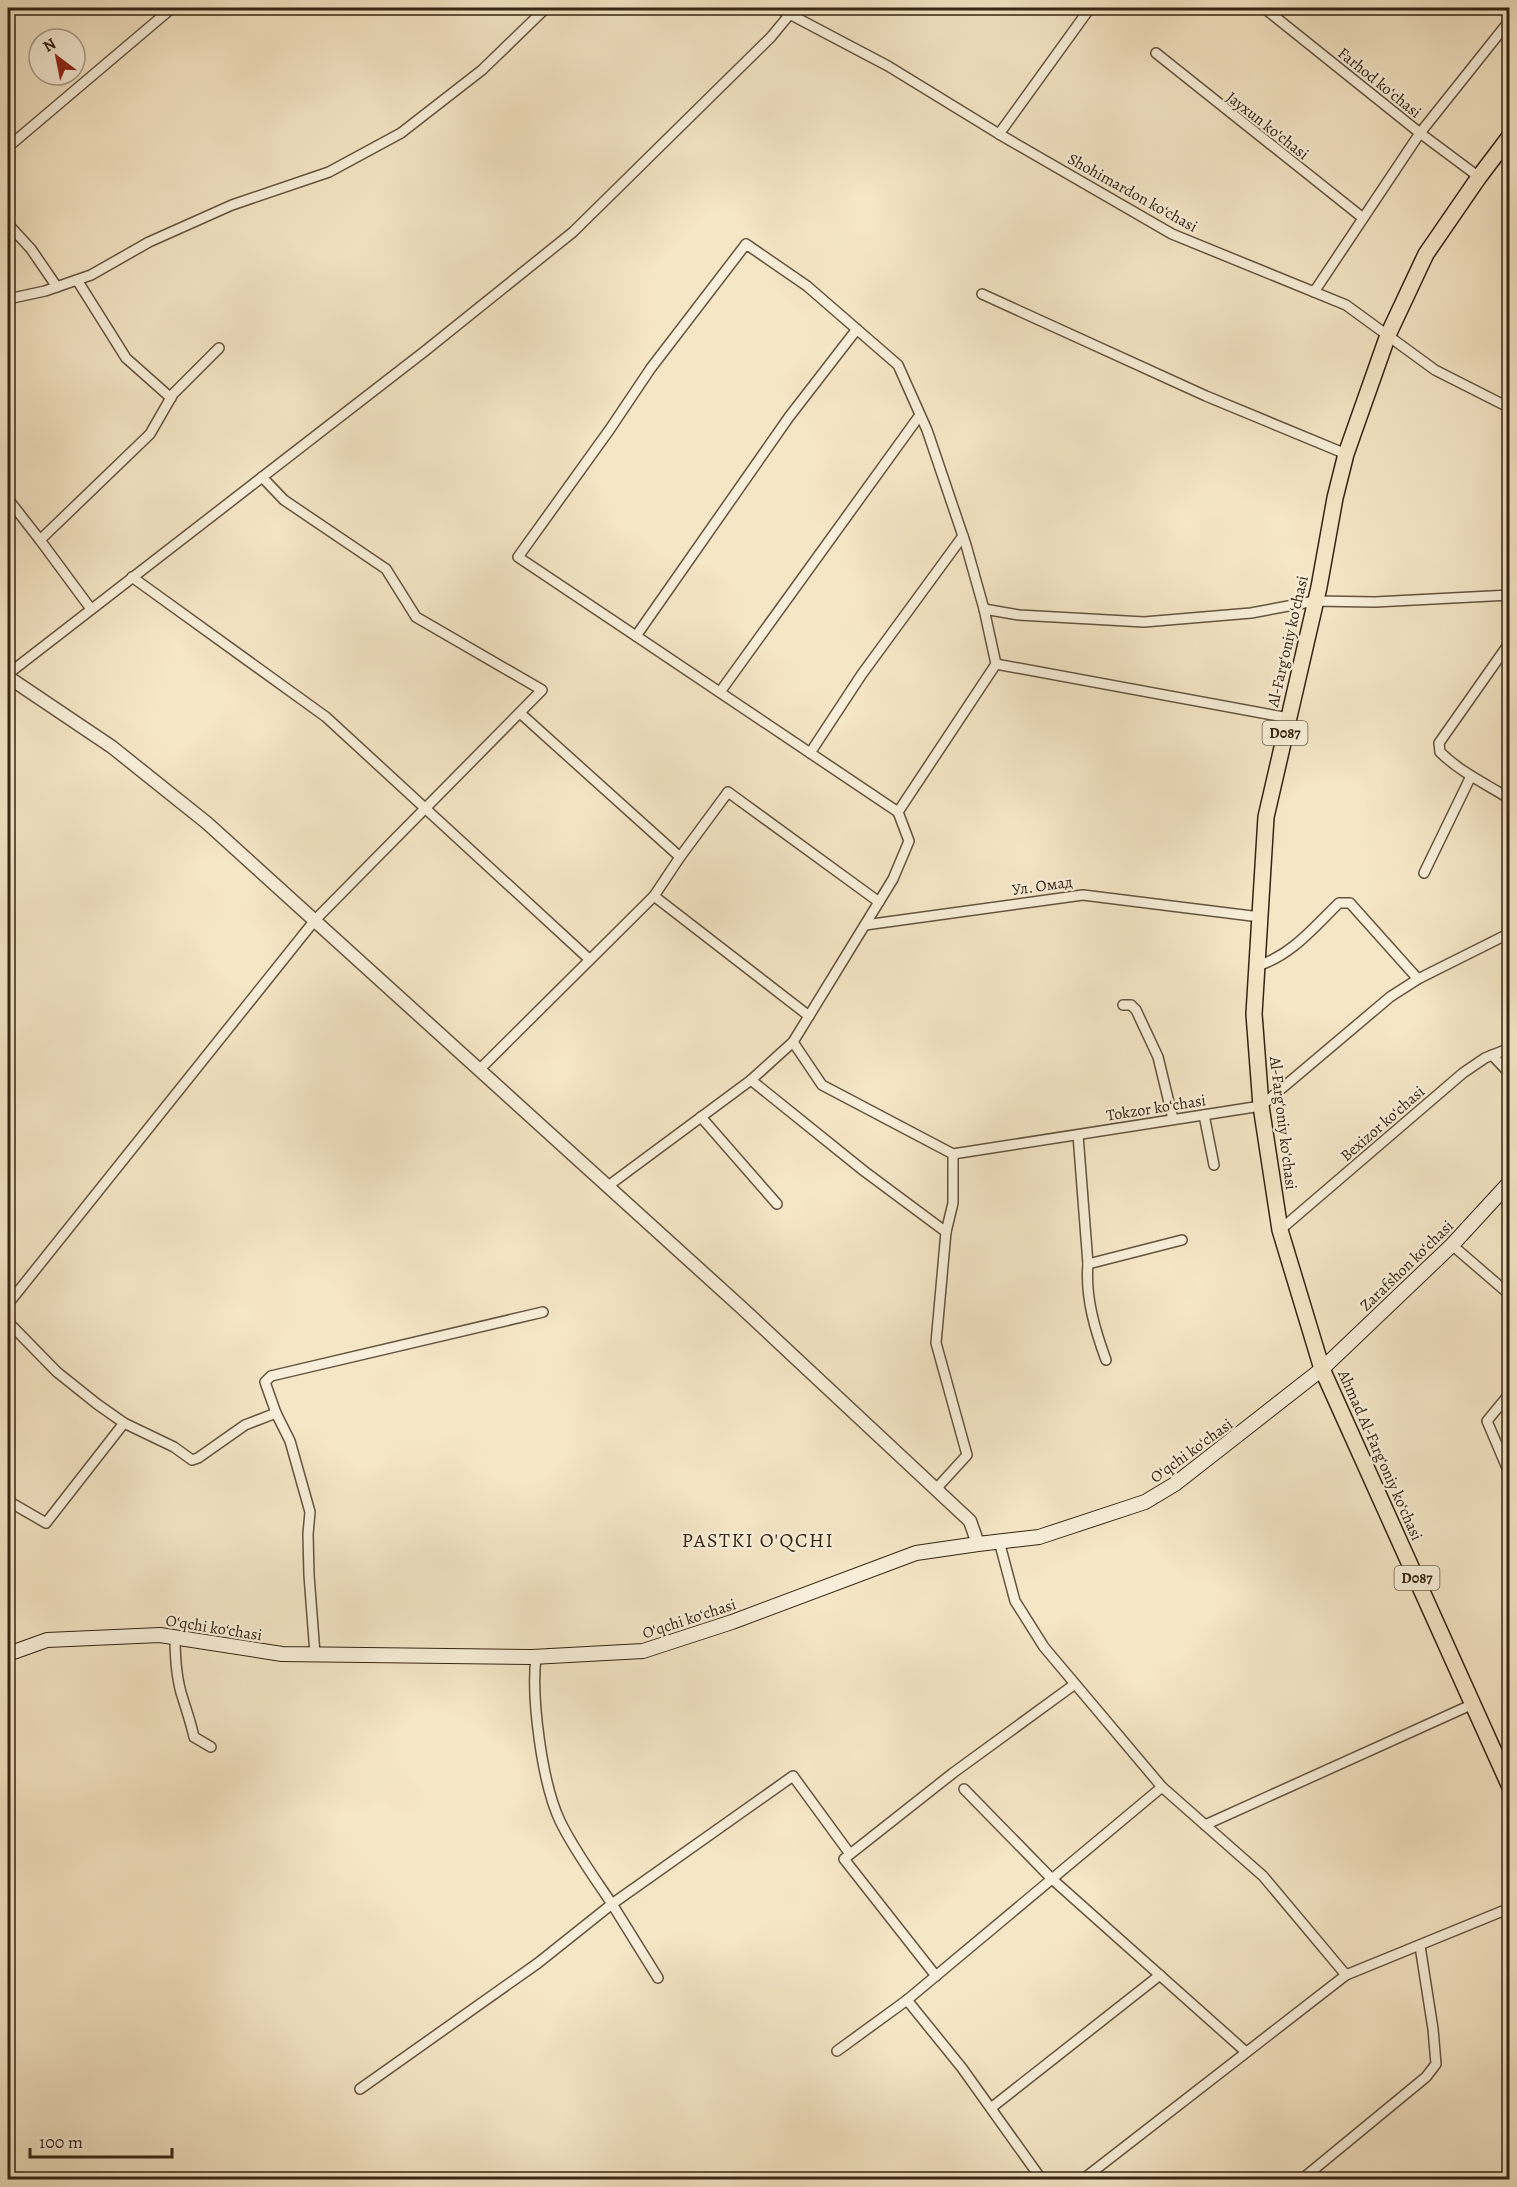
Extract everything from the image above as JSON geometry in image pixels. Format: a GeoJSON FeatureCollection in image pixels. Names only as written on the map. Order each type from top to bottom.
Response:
{"type":"FeatureCollection","features":[{"type":"Feature","properties":{"kind":"main road","name":"Al-Fargʻoniy koʻchasi"},"geometry":{"type":"LineString","coordinates":[[1322,1369],[1281,1230],[1261,1106],[1254,1014],[1266,817],[1316,601],[1335,498],[1346,454],[1388,335],[1426,254],[1509,136]]}},
{"type":"Feature","properties":{"kind":"main road","name":"Zarafshon koʻchasi"},"geometry":{"type":"LineString","coordinates":[[1322,1369],[1452,1245],[1509,1182]]}},
{"type":"Feature","properties":{"kind":"main road","name":"Oʻqchi koʻchasi"},"geometry":{"type":"LineString","coordinates":[[8,1654],[47,1640],[160,1635],[282,1654],[536,1657],[644,1651],[732,1622],[916,1553],[1039,1537],[1145,1502],[1175,1484],[1322,1369]]}},
{"type":"Feature","properties":{"kind":"main road","name":"Ahmad Al-Fargʻoniy koʻchasi"},"geometry":{"type":"LineString","coordinates":[[1322,1369],[1509,1787]]}},
{"type":"Feature","properties":{"kind":"street"},"geometry":{"type":"LineString","coordinates":[[8,147],[172,8]]}},
{"type":"Feature","properties":{"kind":"street"},"geometry":{"type":"LineString","coordinates":[[8,299],[57,287],[91,275],[149,242],[232,205],[329,172],[401,132],[482,70],[546,8]]}},
{"type":"Feature","properties":{"kind":"street","name":"Shohimardon koʻchasi"},"geometry":{"type":"LineString","coordinates":[[778,8],[888,66],[999,134],[1172,234],[1346,304],[1435,370],[1509,408]]}},
{"type":"Feature","properties":{"kind":"street"},"geometry":{"type":"LineString","coordinates":[[999,134],[1090,8]]}},
{"type":"Feature","properties":{"kind":"street","name":"Farhod koʻchasi"},"geometry":{"type":"LineString","coordinates":[[1264,8],[1420,133],[1479,177]]}},
{"type":"Feature","properties":{"kind":"street"},"geometry":{"type":"LineString","coordinates":[[790,14],[771,37],[573,232],[425,351],[132,577],[8,676],[112,747],[207,823],[480,1069],[936,1489],[970,1521],[978,1544]]}},
{"type":"Feature","properties":{"kind":"street"},"geometry":{"type":"LineString","coordinates":[[1314,292],[1420,133],[1509,20]]}},
{"type":"Feature","properties":{"kind":"street","name":"Jayxun koʻchasi"},"geometry":{"type":"LineString","coordinates":[[1156,53],[1363,218]]}},
{"type":"Feature","properties":{"kind":"street"},"geometry":{"type":"LineString","coordinates":[[8,224],[31,249],[57,287]]}},
{"type":"Feature","properties":{"kind":"street"},"geometry":{"type":"LineString","coordinates":[[608,1186],[751,1080],[793,1042],[893,879],[909,841],[898,812],[518,557],[651,368],[746,244],[807,286],[898,365],[920,415],[963,536],[984,609],[996,664],[898,812]]}},
{"type":"Feature","properties":{"kind":"street"},"geometry":{"type":"LineString","coordinates":[[77,280],[126,358],[171,398]]}},
{"type":"Feature","properties":{"kind":"street"},"geometry":{"type":"LineString","coordinates":[[982,294],[1206,396],[1346,454]]}},
{"type":"Feature","properties":{"kind":"street"},"geometry":{"type":"LineString","coordinates":[[636,636],[789,417],[857,329]]}},
{"type":"Feature","properties":{"kind":"street"},"geometry":{"type":"LineString","coordinates":[[40,540],[150,434],[171,398],[219,348]]}},
{"type":"Feature","properties":{"kind":"street"},"geometry":{"type":"LineString","coordinates":[[720,692],[920,415]]}},
{"type":"Feature","properties":{"kind":"street"},"geometry":{"type":"LineString","coordinates":[[8,1304],[315,920],[542,690],[416,617],[386,569],[284,500],[262,477]]}},
{"type":"Feature","properties":{"kind":"street"},"geometry":{"type":"LineString","coordinates":[[8,499],[91,609]]}},
{"type":"Feature","properties":{"kind":"street"},"geometry":{"type":"LineString","coordinates":[[810,753],[862,674],[963,536]]}},
{"type":"Feature","properties":{"kind":"street"},"geometry":{"type":"LineString","coordinates":[[132,577],[326,717],[589,959]]}},
{"type":"Feature","properties":{"kind":"street"},"geometry":{"type":"LineString","coordinates":[[984,609],[1019,615],[1144,622],[1251,613],[1316,601],[1375,602],[1509,595]]}},
{"type":"Feature","properties":{"kind":"street"},"geometry":{"type":"LineString","coordinates":[[1509,642],[1439,743],[1440,752],[1471,776],[1509,799]]}},
{"type":"Feature","properties":{"kind":"street"},"geometry":{"type":"LineString","coordinates":[[996,664],[1289,718]]}},
{"type":"Feature","properties":{"kind":"street"},"geometry":{"type":"LineString","coordinates":[[520,712],[680,856]]}},
{"type":"Feature","properties":{"kind":"street"},"geometry":{"type":"LineString","coordinates":[[1424,873],[1471,776]]}},
{"type":"Feature","properties":{"kind":"street"},"geometry":{"type":"LineString","coordinates":[[480,1069],[654,896],[680,856],[728,792],[879,902]]}},
{"type":"Feature","properties":{"kind":"street","name":"Ул. Омад"},"geometry":{"type":"LineString","coordinates":[[865,925],[1083,895],[1260,917]]}},
{"type":"Feature","properties":{"kind":"street"},"geometry":{"type":"LineString","coordinates":[[654,896],[809,1016]]}},
{"type":"Feature","properties":{"kind":"street"},"geometry":{"type":"LineString","coordinates":[[1257,966],[1273,961],[1288,951],[1339,903],[1345,902],[1350,903],[1418,980]]}},
{"type":"Feature","properties":{"kind":"street"},"geometry":{"type":"LineString","coordinates":[[1261,1106],[1390,997],[1509,933]]}},
{"type":"Feature","properties":{"kind":"street"},"geometry":{"type":"LineString","coordinates":[[1123,1005],[1131,1005],[1136,1010],[1158,1057],[1173,1119]]}},
{"type":"Feature","properties":{"kind":"street"},"geometry":{"type":"LineString","coordinates":[[793,1042],[822,1085],[953,1154],[953,1203],[946,1232],[936,1343],[967,1455],[936,1489]]}},
{"type":"Feature","properties":{"kind":"street","name":"Bexizor koʻchasi"},"geometry":{"type":"LineString","coordinates":[[1281,1230],[1463,1073],[1492,1055],[1509,1048]]}},
{"type":"Feature","properties":{"kind":"street"},"geometry":{"type":"LineString","coordinates":[[1492,1055],[1509,1074]]}},
{"type":"Feature","properties":{"kind":"street"},"geometry":{"type":"LineString","coordinates":[[751,1080],[864,1171],[946,1232]]}},
{"type":"Feature","properties":{"kind":"street","name":"Tokzor koʻchasi"},"geometry":{"type":"LineString","coordinates":[[953,1154],[1261,1106]]}},
{"type":"Feature","properties":{"kind":"street"},"geometry":{"type":"LineString","coordinates":[[1204,1115],[1214,1165]]}},
{"type":"Feature","properties":{"kind":"street"},"geometry":{"type":"LineString","coordinates":[[701,1118],[777,1204]]}},
{"type":"Feature","properties":{"kind":"street"},"geometry":{"type":"LineString","coordinates":[[1078,1135],[1087,1276],[1094,1323],[1106,1360]]}},
{"type":"Feature","properties":{"kind":"street"},"geometry":{"type":"LineString","coordinates":[[1088,1264],[1182,1240]]}},
{"type":"Feature","properties":{"kind":"street"},"geometry":{"type":"LineString","coordinates":[[1452,1245],[1509,1295]]}},
{"type":"Feature","properties":{"kind":"street"},"geometry":{"type":"LineString","coordinates":[[315,1654],[309,1575],[310,1512],[290,1441],[276,1413],[265,1382],[272,1376],[543,1312]]}},
{"type":"Feature","properties":{"kind":"street"},"geometry":{"type":"LineString","coordinates":[[8,1323],[57,1372],[124,1423],[174,1447],[192,1460],[245,1425],[276,1413]]}},
{"type":"Feature","properties":{"kind":"street"},"geometry":{"type":"LineString","coordinates":[[1509,1393],[1486,1421],[1509,1475]]}},
{"type":"Feature","properties":{"kind":"street"},"geometry":{"type":"LineString","coordinates":[[8,1501],[46,1523],[124,1423]]}},
{"type":"Feature","properties":{"kind":"street"},"geometry":{"type":"LineString","coordinates":[[999,1541],[1014,1601],[1044,1647],[1162,1788],[1263,1876],[1346,1975]]}},
{"type":"Feature","properties":{"kind":"street"},"geometry":{"type":"LineString","coordinates":[[175,1637],[178,1678],[194,1737],[211,1747]]}},
{"type":"Feature","properties":{"kind":"street"},"geometry":{"type":"LineString","coordinates":[[536,1657],[534,1674],[537,1721],[550,1790],[559,1819],[658,1978]]}},
{"type":"Feature","properties":{"kind":"street"},"geometry":{"type":"LineString","coordinates":[[936,1976],[844,1859],[953,1773],[1075,1684]]}},
{"type":"Feature","properties":{"kind":"street"},"geometry":{"type":"LineString","coordinates":[[1204,1825],[1473,1704]]}},
{"type":"Feature","properties":{"kind":"street"},"geometry":{"type":"LineString","coordinates":[[360,2088],[538,1963],[612,1904],[793,1776],[850,1854]]}},
{"type":"Feature","properties":{"kind":"street"},"geometry":{"type":"LineString","coordinates":[[837,2051],[907,2000],[1162,1788]]}},
{"type":"Feature","properties":{"kind":"street"},"geometry":{"type":"LineString","coordinates":[[964,1789],[1052,1879],[1246,2052]]}},
{"type":"Feature","properties":{"kind":"street"},"geometry":{"type":"LineString","coordinates":[[1082,2180],[1346,1975],[1509,1908]]}},
{"type":"Feature","properties":{"kind":"street"},"geometry":{"type":"LineString","coordinates":[[1300,2180],[1426,2076],[1436,2064],[1420,1946]]}},
{"type":"Feature","properties":{"kind":"street"},"geometry":{"type":"LineString","coordinates":[[991,2108],[1160,1975]]}},
{"type":"Feature","properties":{"kind":"street"},"geometry":{"type":"LineString","coordinates":[[907,2000],[962,2068],[1042,2180]]}},
{"type":"Feature","properties":{"kind":"district","name":"PASTKI O'QCHI"},"geometry":{"type":"Point","coordinates":[758,1540]}}]}
